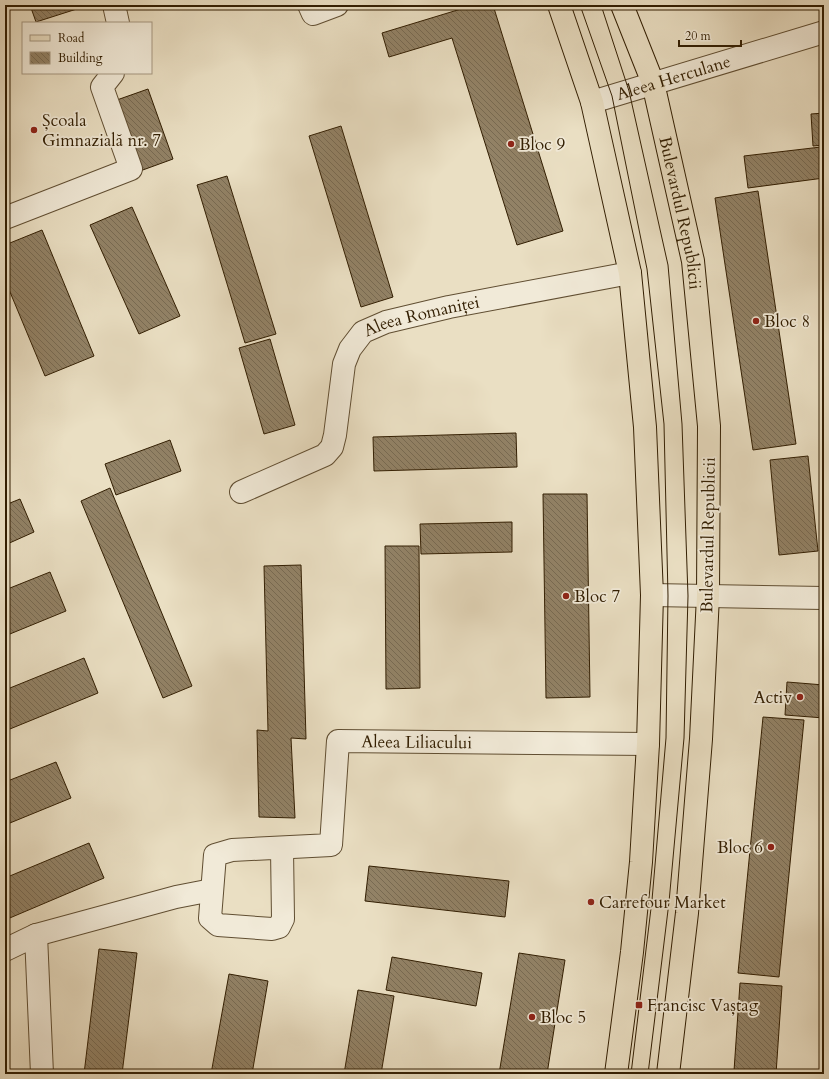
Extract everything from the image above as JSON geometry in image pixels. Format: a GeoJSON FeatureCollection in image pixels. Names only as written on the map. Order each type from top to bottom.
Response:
{"type":"FeatureCollection","features":[{"type":"Feature","properties":{"kind":"main road"},"geometry":{"type":"LineString","coordinates":[[559,5],[592,102],[630,273],[645,427],[652,595],[648,744],[642,862],[616,1074]]}},
{"type":"Feature","properties":{"kind":"main road","name":"Bulevardul Republicii"},"geometry":{"type":"LineString","coordinates":[[622,5],[653,84],[693,261],[709,426],[708,596],[701,739],[687,913],[668,1074]]}},
{"type":"Feature","properties":{"kind":"street"},"geometry":{"type":"LineString","coordinates":[[114,5],[118,22]]}},
{"type":"Feature","properties":{"kind":"street"},"geometry":{"type":"LineString","coordinates":[[309,5],[313,14],[337,5]]}},
{"type":"Feature","properties":{"kind":"street","name":"Aleea Herculane"},"geometry":{"type":"LineString","coordinates":[[592,102],[824,32]]}},
{"type":"Feature","properties":{"kind":"street"},"geometry":{"type":"LineString","coordinates":[[5,218],[130,170],[102,88],[112,74]]}},
{"type":"Feature","properties":{"kind":"street","name":"Aleea Romaniței"},"geometry":{"type":"LineString","coordinates":[[241,492],[325,455],[332,446],[335,435],[344,364],[350,348],[363,332],[386,322],[449,307],[630,273]]}},
{"type":"Feature","properties":{"kind":"street"},"geometry":{"type":"LineString","coordinates":[[652,595],[824,598]]}},
{"type":"Feature","properties":{"kind":"street","name":"Aleea Liliacului"},"geometry":{"type":"LineString","coordinates":[[282,848],[283,920],[279,927],[272,929],[218,926],[210,918],[215,855],[232,850],[331,845],[338,741],[648,744]]}},
{"type":"Feature","properties":{"kind":"street"},"geometry":{"type":"LineString","coordinates":[[5,950],[36,936],[176,897],[212,890]]}},
{"type":"Feature","properties":{"kind":"street"},"geometry":{"type":"LineString","coordinates":[[36,936],[42,1074]]}},
{"type":"Feature","properties":{"kind":"building"},"geometry":{"type":"Polygon","coordinates":[[[30,5],[82,5],[83,7],[36,22],[30,5]]]}},
{"type":"Feature","properties":{"kind":"building","name":"Bloc 9"},"geometry":{"type":"Polygon","coordinates":[[[474,5],[493,5],[563,231],[517,245],[452,38],[389,57],[382,33],[474,5]]]}},
{"type":"Feature","properties":{"kind":"building"},"geometry":{"type":"Polygon","coordinates":[[[148,89],[173,159],[140,171],[114,101],[148,89]]]}},
{"type":"Feature","properties":{"kind":"building"},"geometry":{"type":"Polygon","coordinates":[[[824,113],[824,145],[813,146],[811,114],[824,113]]]}},
{"type":"Feature","properties":{"kind":"building"},"geometry":{"type":"Polygon","coordinates":[[[341,126],[393,297],[361,307],[309,136],[341,126]]]}},
{"type":"Feature","properties":{"kind":"building"},"geometry":{"type":"Polygon","coordinates":[[[821,147],[824,178],[748,188],[744,156],[821,147]]]}},
{"type":"Feature","properties":{"kind":"building"},"geometry":{"type":"Polygon","coordinates":[[[227,176],[276,334],[245,343],[197,185],[227,176]]]}},
{"type":"Feature","properties":{"kind":"building","name":"Bloc 8"},"geometry":{"type":"Polygon","coordinates":[[[758,191],[796,444],[753,450],[715,198],[758,191]]]}},
{"type":"Feature","properties":{"kind":"building"},"geometry":{"type":"Polygon","coordinates":[[[132,207],[180,316],[139,334],[90,225],[132,207]]]}},
{"type":"Feature","properties":{"kind":"building"},"geometry":{"type":"Polygon","coordinates":[[[42,230],[94,356],[45,376],[5,280],[5,245],[42,230]]]}},
{"type":"Feature","properties":{"kind":"building"},"geometry":{"type":"Polygon","coordinates":[[[270,339],[295,425],[264,434],[239,348],[270,339]]]}},
{"type":"Feature","properties":{"kind":"building"},"geometry":{"type":"Polygon","coordinates":[[[516,433],[517,467],[374,471],[373,437],[516,433]]]}},
{"type":"Feature","properties":{"kind":"building"},"geometry":{"type":"Polygon","coordinates":[[[170,440],[181,471],[116,495],[105,464],[170,440]]]}},
{"type":"Feature","properties":{"kind":"building"},"geometry":{"type":"Polygon","coordinates":[[[808,456],[818,551],[779,555],[770,460],[808,456]]]}},
{"type":"Feature","properties":{"kind":"building"},"geometry":{"type":"Polygon","coordinates":[[[110,488],[192,686],[163,698],[81,501],[110,488]]]}},
{"type":"Feature","properties":{"kind":"building","name":"Bloc 7"},"geometry":{"type":"Polygon","coordinates":[[[543,494],[587,494],[590,697],[546,698],[543,494]]]}},
{"type":"Feature","properties":{"kind":"building"},"geometry":{"type":"Polygon","coordinates":[[[20,499],[34,532],[5,545],[5,505],[20,499]]]}},
{"type":"Feature","properties":{"kind":"building"},"geometry":{"type":"Polygon","coordinates":[[[512,522],[512,552],[421,554],[420,524],[512,522]]]}},
{"type":"Feature","properties":{"kind":"building"},"geometry":{"type":"Polygon","coordinates":[[[385,546],[419,546],[420,688],[386,689],[385,546]]]}},
{"type":"Feature","properties":{"kind":"building"},"geometry":{"type":"Polygon","coordinates":[[[301,565],[306,739],[291,738],[295,818],[259,817],[257,730],[268,731],[264,566],[301,565]]]}},
{"type":"Feature","properties":{"kind":"building"},"geometry":{"type":"Polygon","coordinates":[[[50,572],[66,611],[5,636],[5,590],[50,572]]]}},
{"type":"Feature","properties":{"kind":"building"},"geometry":{"type":"Polygon","coordinates":[[[84,658],[98,693],[5,731],[5,690],[84,658]]]}},
{"type":"Feature","properties":{"kind":"building"},"geometry":{"type":"Polygon","coordinates":[[[787,682],[824,685],[824,718],[785,715],[787,682]]]}},
{"type":"Feature","properties":{"kind":"building","name":"Bloc 6"},"geometry":{"type":"Polygon","coordinates":[[[763,717],[804,720],[779,977],[738,973],[763,717]]]}},
{"type":"Feature","properties":{"kind":"building"},"geometry":{"type":"Polygon","coordinates":[[[56,762],[71,798],[5,825],[5,782],[56,762]]]}},
{"type":"Feature","properties":{"kind":"building"},"geometry":{"type":"Polygon","coordinates":[[[89,843],[104,878],[5,920],[5,878],[89,843]]]}},
{"type":"Feature","properties":{"kind":"building"},"geometry":{"type":"Polygon","coordinates":[[[369,866],[509,881],[505,917],[365,901],[369,866]]]}},
{"type":"Feature","properties":{"kind":"building"},"geometry":{"type":"Polygon","coordinates":[[[99,949],[137,953],[122,1074],[84,1074],[99,949]]]}},
{"type":"Feature","properties":{"kind":"building","name":"Bloc 5"},"geometry":{"type":"Polygon","coordinates":[[[519,953],[565,960],[547,1074],[499,1074],[519,953]]]}},
{"type":"Feature","properties":{"kind":"building"},"geometry":{"type":"Polygon","coordinates":[[[392,957],[482,973],[476,1006],[386,990],[392,957]]]}},
{"type":"Feature","properties":{"kind":"building"},"geometry":{"type":"Polygon","coordinates":[[[229,974],[268,981],[252,1074],[211,1074],[229,974]]]}},
{"type":"Feature","properties":{"kind":"building"},"geometry":{"type":"Polygon","coordinates":[[[740,983],[782,986],[776,1074],[734,1071],[740,983]]]}},
{"type":"Feature","properties":{"kind":"building"},"geometry":{"type":"Polygon","coordinates":[[[358,990],[394,996],[381,1074],[344,1074],[358,990]]]}},
{"type":"Feature","properties":{"kind":"tram line"},"geometry":{"type":"LineString","coordinates":[[580,5],[612,96],[647,269],[664,424],[668,596],[666,738],[652,900],[631,1074]]}},
{"type":"Feature","properties":{"kind":"tram line"},"geometry":{"type":"LineString","coordinates":[[601,5],[629,91],[668,265],[682,424],[688,596],[684,738],[669,902],[648,1074]]}},
{"type":"Feature","properties":{"kind":"place","name":"Școala Gimnazială nr. 7"},"geometry":{"type":"Point","coordinates":[34,130]}},
{"type":"Feature","properties":{"kind":"place","name":"Bloc 9"},"geometry":{"type":"Point","coordinates":[511,144]}},
{"type":"Feature","properties":{"kind":"place","name":"Bloc 8"},"geometry":{"type":"Point","coordinates":[756,321]}},
{"type":"Feature","properties":{"kind":"place","name":"Bloc 7"},"geometry":{"type":"Point","coordinates":[566,596]}},
{"type":"Feature","properties":{"kind":"place","name":"Activ"},"geometry":{"type":"Point","coordinates":[800,697]}},
{"type":"Feature","properties":{"kind":"place","name":"Bloc 6"},"geometry":{"type":"Point","coordinates":[771,847]}},
{"type":"Feature","properties":{"kind":"place","name":"Carrefour Market"},"geometry":{"type":"Point","coordinates":[591,902]}},
{"type":"Feature","properties":{"kind":"place","name":"Francisc Vaștag"},"geometry":{"type":"Point","coordinates":[639,1005]}},
{"type":"Feature","properties":{"kind":"place","name":"Bloc 5"},"geometry":{"type":"Point","coordinates":[532,1017]}}]}
